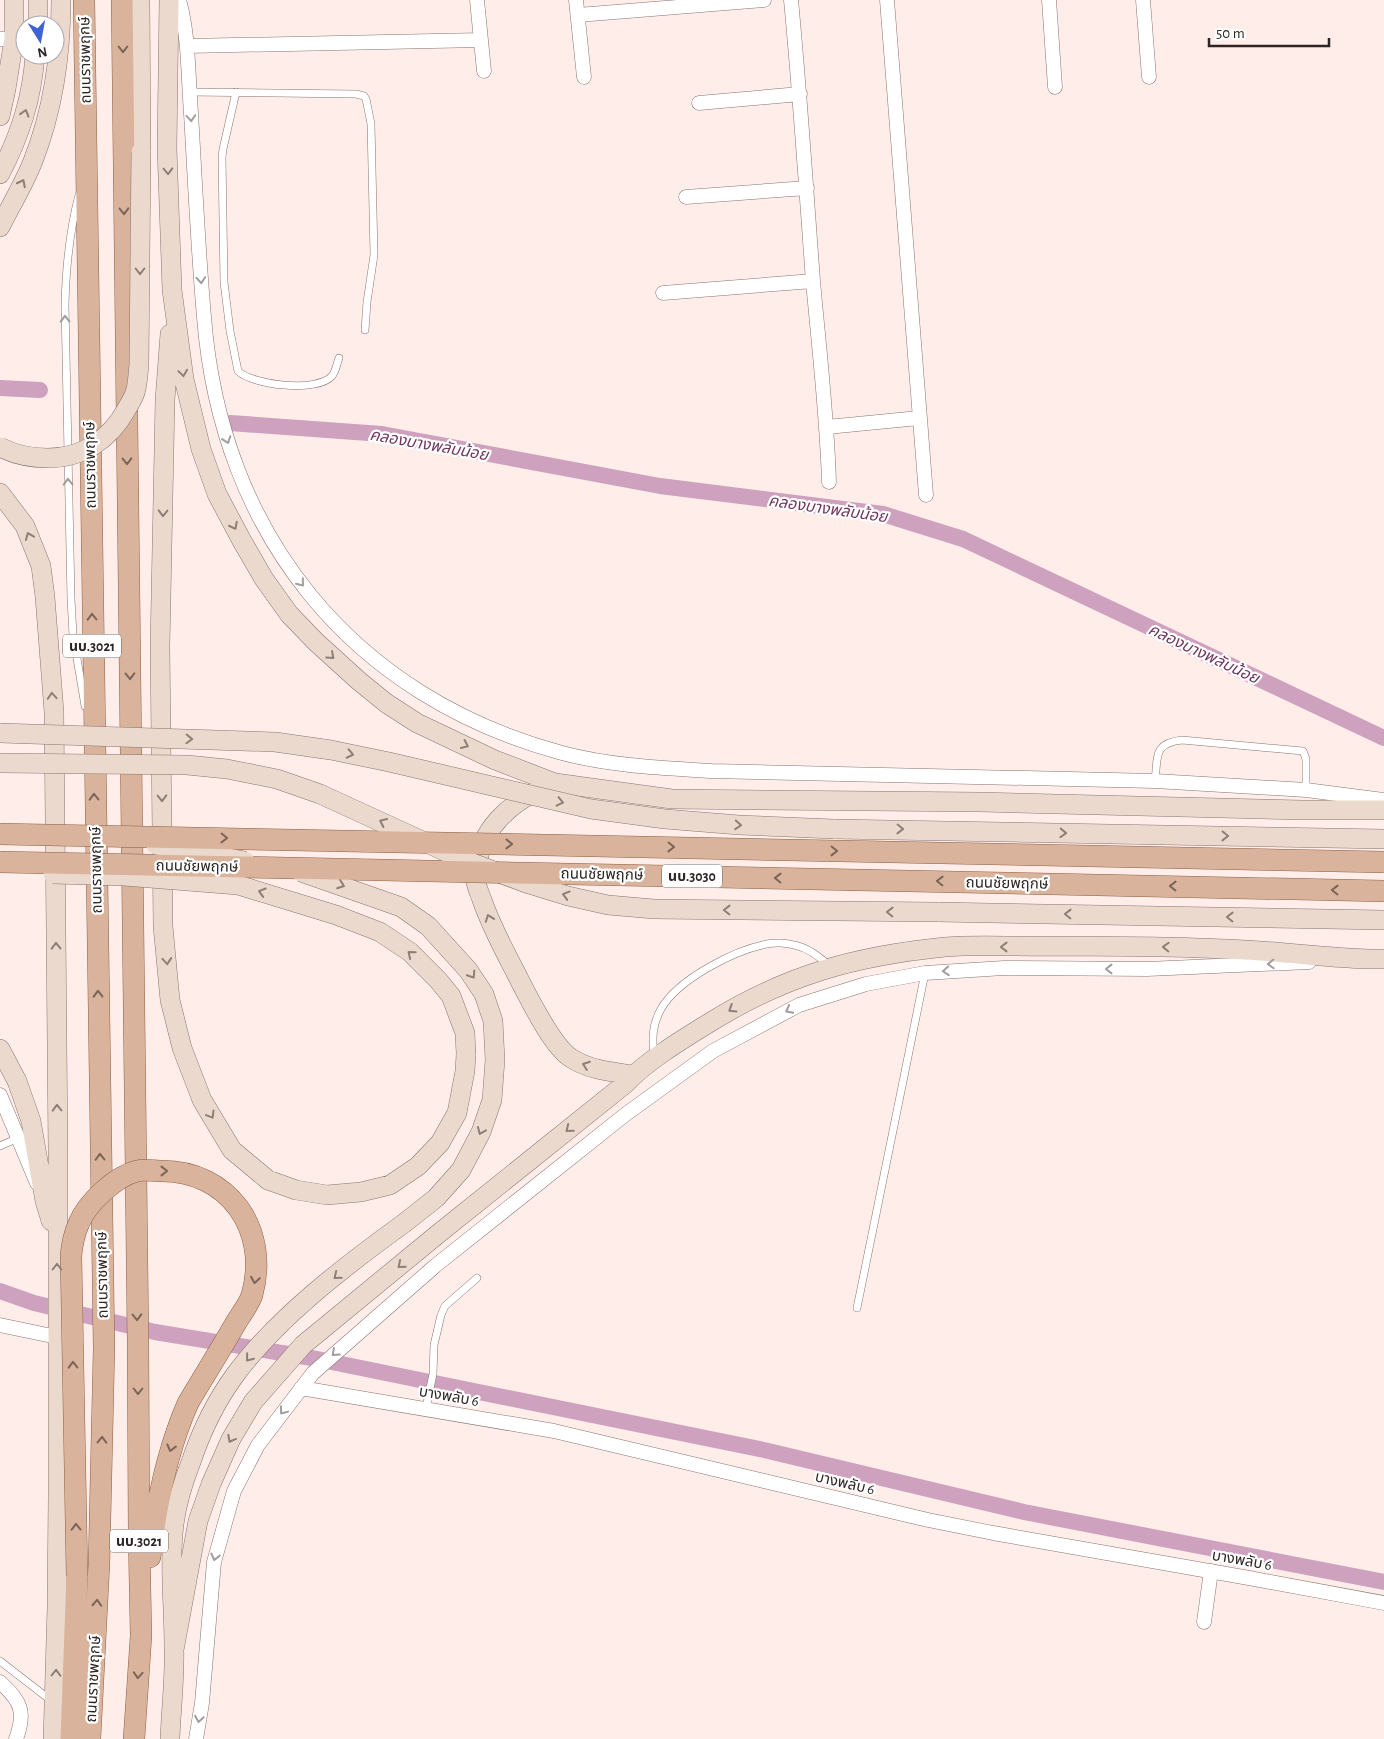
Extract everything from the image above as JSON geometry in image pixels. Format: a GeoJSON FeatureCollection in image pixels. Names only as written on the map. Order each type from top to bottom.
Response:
{"type":"FeatureCollection","features":[{"type":"Feature","properties":{"kind":"main road"},"geometry":{"type":"LineString","coordinates":[[0,116],[6,88],[7,39],[14,0]]}},
{"type":"Feature","properties":{"kind":"main road"},"geometry":{"type":"LineString","coordinates":[[38,0],[38,15]]}},
{"type":"Feature","properties":{"kind":"main road"},"geometry":{"type":"LineString","coordinates":[[0,227],[32,162],[44,127],[53,93],[58,59],[61,0]]}},
{"type":"Feature","properties":{"kind":"main road","name":"ถนนราชพฤกษ์"},"geometry":{"type":"LineString","coordinates":[[84,0],[104,1348],[99,1564],[90,1739]]}},
{"type":"Feature","properties":{"kind":"main road","name":"นบ.3021"},"geometry":{"type":"LineString","coordinates":[[122,0],[138,1342],[138,1526],[141,1636],[134,1739]]}},
{"type":"Feature","properties":{"kind":"main road"},"geometry":{"type":"LineString","coordinates":[[0,447],[12,454],[35,458],[55,458],[76,454],[92,447],[118,424],[136,389],[140,366],[140,0]]}},
{"type":"Feature","properties":{"kind":"main road"},"geometry":{"type":"LineString","coordinates":[[0,872],[125,876],[238,885],[336,915],[380,932],[410,952],[438,980],[450,996],[465,1033],[465,1071],[457,1113],[440,1143],[418,1166],[390,1185],[361,1192],[327,1195],[296,1190],[268,1180],[232,1150],[202,1100],[182,1048],[170,1000],[163,926],[160,636],[165,400],[172,290],[167,148],[169,0]]}},
{"type":"Feature","properties":{"kind":"main road"},"geometry":{"type":"LineString","coordinates":[[0,174],[16,142],[28,104],[34,65]]}},
{"type":"Feature","properties":{"kind":"main road"},"geometry":{"type":"LineString","coordinates":[[172,290],[184,379],[201,449],[218,494],[264,579],[289,614],[316,642],[359,681],[417,723],[495,760],[555,783],[672,799],[980,802],[1302,810],[1384,810]]}},
{"type":"Feature","properties":{"kind":"main road"},"geometry":{"type":"LineString","coordinates":[[0,493],[25,526],[41,566],[54,712],[58,1516],[53,1739]]}},
{"type":"Feature","properties":{"kind":"main road"},"geometry":{"type":"LineString","coordinates":[[0,733],[275,742],[331,750],[389,762],[591,809],[739,826],[1384,839]]}},
{"type":"Feature","properties":{"kind":"main road"},"geometry":{"type":"LineString","coordinates":[[0,763],[187,765],[227,769],[277,779],[320,794],[473,863],[528,884],[608,905],[654,909],[1384,920]]}},
{"type":"Feature","properties":{"kind":"main road"},"geometry":{"type":"LineString","coordinates":[[555,783],[533,792],[497,819],[487,833],[478,853],[476,882],[491,924],[537,1013],[561,1049],[570,1058],[582,1064],[605,1071],[633,1075]]}},
{"type":"Feature","properties":{"kind":"main road","name":"ถนนชัยพฤกษ์"},"geometry":{"type":"LineString","coordinates":[[0,834],[1384,862]]}},
{"type":"Feature","properties":{"kind":"main road"},"geometry":{"type":"LineString","coordinates":[[0,840],[163,845],[308,873],[401,907],[428,926],[468,970],[484,994],[493,1021],[495,1060],[492,1100],[481,1132],[461,1170],[436,1198],[356,1260],[282,1322],[259,1345],[234,1376],[217,1404],[197,1445],[181,1488],[174,1524],[172,1573],[174,1650],[170,1739]]}},
{"type":"Feature","properties":{"kind":"main road","name":"ถนนชัยพฤกษ์"},"geometry":{"type":"LineString","coordinates":[[0,862],[1384,891]]}},
{"type":"Feature","properties":{"kind":"main road"},"geometry":{"type":"LineString","coordinates":[[174,1650],[194,1535],[211,1484],[231,1439],[253,1402],[303,1345],[438,1234],[625,1084],[633,1075],[689,1035],[739,1004],[784,983],[830,966],[876,956],[947,947],[1126,946],[1245,950],[1378,959]]}},
{"type":"Feature","properties":{"kind":"main road"},"geometry":{"type":"LineString","coordinates":[[0,1049],[17,1081],[32,1121],[45,1202],[57,1244]]}},
{"type":"Feature","properties":{"kind":"main road"},"geometry":{"type":"LineString","coordinates":[[71,1739],[77,1576],[71,1256],[73,1239],[80,1220],[108,1185],[137,1171],[179,1171],[202,1178],[222,1191],[239,1207],[249,1225],[257,1259],[252,1297],[188,1402],[171,1446],[153,1528],[141,1636]]}},
{"type":"Feature","properties":{"kind":"street"},"geometry":{"type":"LineString","coordinates":[[179,0],[187,46],[204,320],[210,371],[217,408],[244,488],[269,536],[292,571],[331,621],[379,663],[415,690],[462,717],[501,733],[564,753],[656,768],[712,771],[1155,781],[1306,790],[1384,800]]}},
{"type":"Feature","properties":{"kind":"street"},"geometry":{"type":"LineString","coordinates":[[477,0],[484,71]]}},
{"type":"Feature","properties":{"kind":"street"},"geometry":{"type":"LineString","coordinates":[[576,0],[584,77]]}},
{"type":"Feature","properties":{"kind":"street"},"geometry":{"type":"LineString","coordinates":[[578,15],[764,0]]}},
{"type":"Feature","properties":{"kind":"street"},"geometry":{"type":"LineString","coordinates":[[791,0],[800,94],[813,281],[827,428],[829,482]]}},
{"type":"Feature","properties":{"kind":"street"},"geometry":{"type":"LineString","coordinates":[[887,0],[926,495]]}},
{"type":"Feature","properties":{"kind":"street"},"geometry":{"type":"LineString","coordinates":[[1049,0],[1055,87]]}},
{"type":"Feature","properties":{"kind":"street"},"geometry":{"type":"LineString","coordinates":[[1143,0],[1149,77]]}},
{"type":"Feature","properties":{"kind":"street"},"geometry":{"type":"LineString","coordinates":[[187,46],[481,40]]}},
{"type":"Feature","properties":{"kind":"street"},"geometry":{"type":"LineString","coordinates":[[699,103],[800,94]]}},
{"type":"Feature","properties":{"kind":"street"},"geometry":{"type":"LineString","coordinates":[[686,197],[807,188]]}},
{"type":"Feature","properties":{"kind":"street"},"geometry":{"type":"LineString","coordinates":[[663,293],[813,281]]}},
{"type":"Feature","properties":{"kind":"street"},"geometry":{"type":"LineString","coordinates":[[827,428],[919,418]]}},
{"type":"Feature","properties":{"kind":"street"},"geometry":{"type":"LineString","coordinates":[[196,1739],[202,1703],[214,1562],[234,1491],[258,1445],[312,1373],[435,1266],[626,1114],[713,1051],[799,1005],[866,984],[925,973],[1004,968],[1147,969],[1378,959]]}},
{"type":"Feature","properties":{"kind":"street"},"geometry":{"type":"LineString","coordinates":[[0,1095],[45,1202]]}},
{"type":"Feature","properties":{"kind":"street"},"geometry":{"type":"LineString","coordinates":[[0,1324],[57,1337]]}},
{"type":"Feature","properties":{"kind":"street","name":"บางพลับ 6"},"geometry":{"type":"LineString","coordinates":[[301,1388],[426,1404],[554,1431],[965,1527],[1384,1603]]}},
{"type":"Feature","properties":{"kind":"street"},"geometry":{"type":"LineString","coordinates":[[1204,1622],[1211,1571]]}},
{"type":"Feature","properties":{"kind":"street"},"geometry":{"type":"LineString","coordinates":[[0,1682],[13,1695],[20,1709],[22,1724],[16,1739]]}},
{"type":"Feature","properties":{"kind":"lane"},"geometry":{"type":"LineString","coordinates":[[189,92],[356,94],[364,96],[371,124],[374,256],[365,330]]}},
{"type":"Feature","properties":{"kind":"lane"},"geometry":{"type":"LineString","coordinates":[[236,92],[223,149],[223,186],[224,282],[230,331],[238,371],[246,377],[273,383],[293,386],[311,384],[322,382],[333,375],[339,358]]}},
{"type":"Feature","properties":{"kind":"lane"},"geometry":{"type":"LineString","coordinates":[[1155,781],[1159,751],[1164,745],[1182,740],[1303,752],[1306,759],[1306,790]]}},
{"type":"Feature","properties":{"kind":"lane"},"geometry":{"type":"LineString","coordinates":[[654,1060],[652,1036],[654,1025],[662,1007],[679,987],[724,959],[768,943],[793,944],[808,949],[830,966]]}},
{"type":"Feature","properties":{"kind":"lane"},"geometry":{"type":"LineString","coordinates":[[857,1308],[925,973]]}},
{"type":"Feature","properties":{"kind":"lane"},"geometry":{"type":"LineString","coordinates":[[0,1146],[18,1138]]}},
{"type":"Feature","properties":{"kind":"lane"},"geometry":{"type":"LineString","coordinates":[[426,1404],[433,1374],[434,1345],[441,1315],[445,1306],[477,1278]]}},
{"type":"Feature","properties":{"kind":"lane"},"geometry":{"type":"LineString","coordinates":[[0,1661],[55,1703]]}},
{"type":"Feature","properties":{"kind":"waterway","name":"คลองบางพลับน้อย"},"geometry":{"type":"LineString","coordinates":[[0,388],[40,390]]}},
{"type":"Feature","properties":{"kind":"waterway","name":"คลองบางพลับน้อย"},"geometry":{"type":"LineString","coordinates":[[230,423],[382,434],[660,486],[883,514],[963,539],[1384,738]]}},
{"type":"Feature","properties":{"kind":"waterway"},"geometry":{"type":"LineString","coordinates":[[0,1291],[34,1303],[155,1332],[312,1358],[764,1450],[1024,1512],[1384,1582]]}}]}
